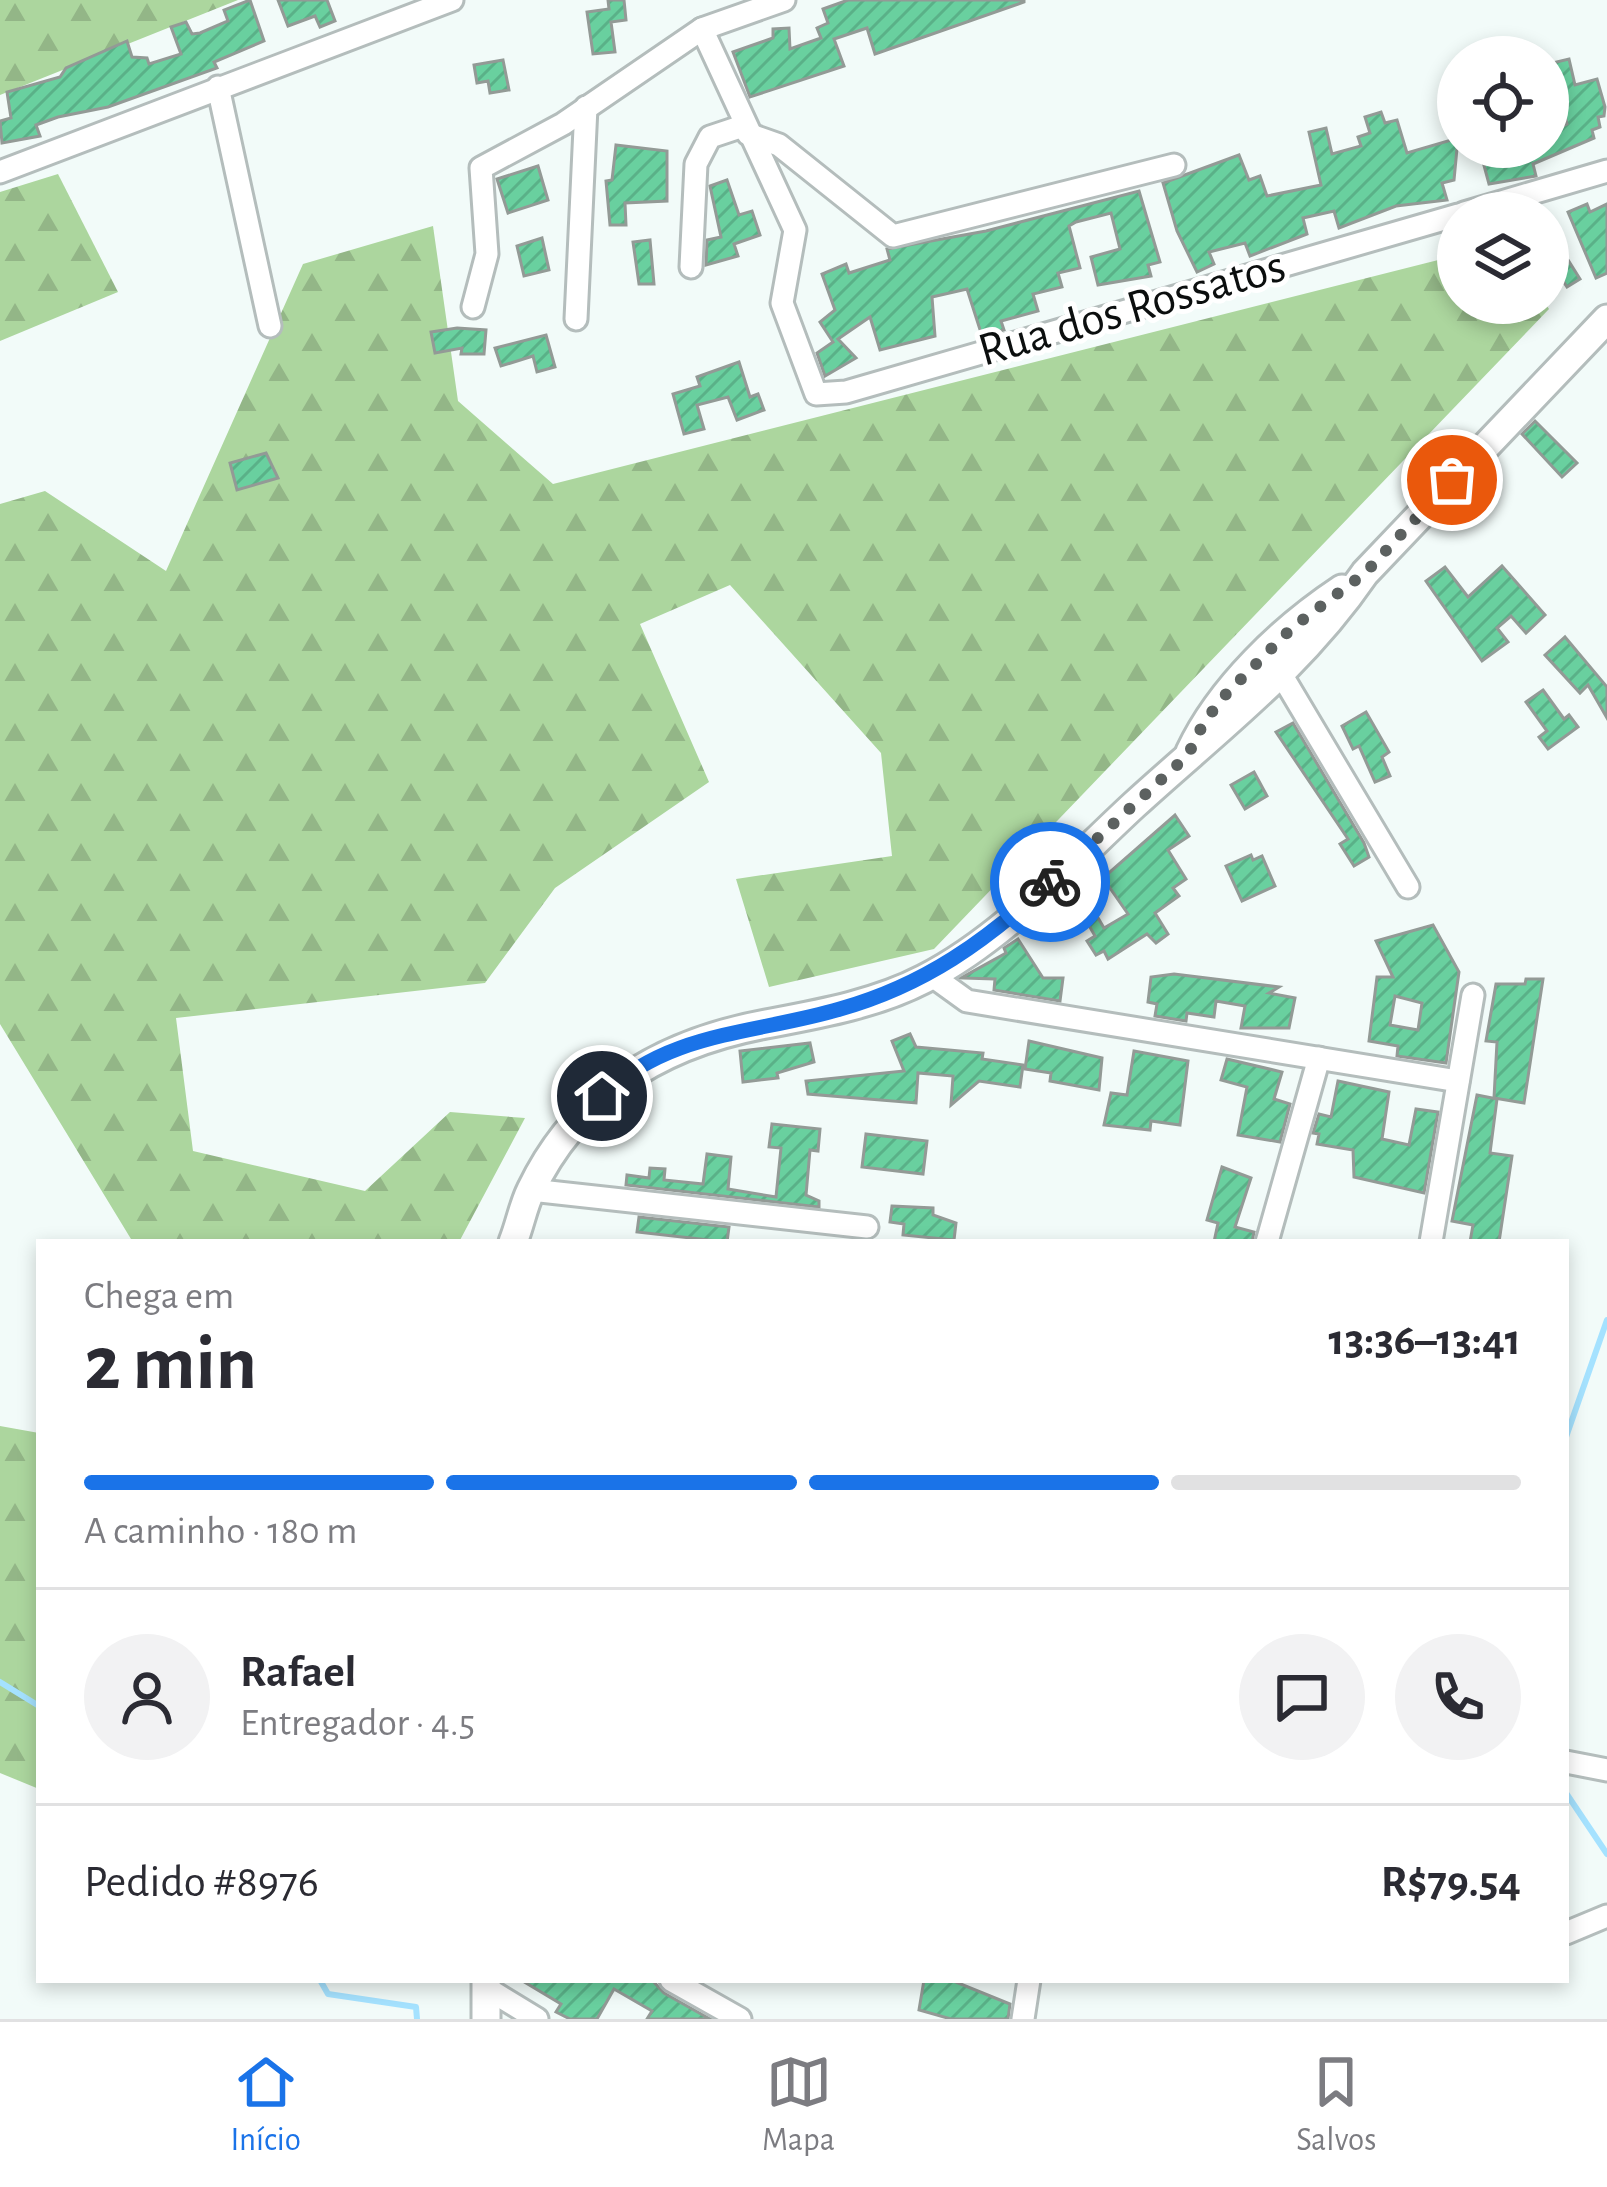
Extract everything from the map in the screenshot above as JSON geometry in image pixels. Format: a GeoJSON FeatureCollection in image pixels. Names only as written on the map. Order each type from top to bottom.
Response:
{"type":"FeatureCollection","features":[{"type":"Feature","properties":{"kind":"main road"},"geometry":{"type":"LineString","coordinates":[[515,1239],[531,1190],[579,1118],[624,1074],[675,1047],[727,1031],[838,1010],[931,975],[984,943],[1188,755],[1204,722],[1275,664],[1607,319]]}},
{"type":"Feature","properties":{"kind":"main road"},"geometry":{"type":"LineString","coordinates":[[486,2019],[487,1984]]}},
{"type":"Feature","properties":{"kind":"street"},"geometry":{"type":"LineString","coordinates":[[0,172],[452,0]]}},
{"type":"Feature","properties":{"kind":"street"},"geometry":{"type":"LineString","coordinates":[[472,307],[487,254],[481,168],[586,107],[702,29],[784,0]]}},
{"type":"Feature","properties":{"kind":"street"},"geometry":{"type":"LineString","coordinates":[[702,29],[745,130]]}},
{"type":"Feature","properties":{"kind":"street"},"geometry":{"type":"LineString","coordinates":[[218,87],[270,326]]}},
{"type":"Feature","properties":{"kind":"street"},"geometry":{"type":"LineString","coordinates":[[576,319],[586,107]]}},
{"type":"Feature","properties":{"kind":"street"},"geometry":{"type":"LineString","coordinates":[[692,268],[696,164],[710,137],[745,130],[779,145],[892,236],[1174,165]]}},
{"type":"Feature","properties":{"kind":"street","name":"Rua dos Rossatos"},"geometry":{"type":"LineString","coordinates":[[745,130],[795,230],[782,303],[809,386],[828,397],[1437,221]]}},
{"type":"Feature","properties":{"kind":"street","name":"Rua dos Rossatos"},"geometry":{"type":"LineString","coordinates":[[1536,192],[1607,171]]}},
{"type":"Feature","properties":{"kind":"street"},"geometry":{"type":"LineString","coordinates":[[1275,664],[1408,887]]}},
{"type":"Feature","properties":{"kind":"street"},"geometry":{"type":"LineString","coordinates":[[931,975],[967,1001],[1458,1081]]}},
{"type":"Feature","properties":{"kind":"street"},"geometry":{"type":"LineString","coordinates":[[1432,1239],[1473,995]]}},
{"type":"Feature","properties":{"kind":"street"},"geometry":{"type":"LineString","coordinates":[[1268,1239],[1319,1058]]}},
{"type":"Feature","properties":{"kind":"street"},"geometry":{"type":"LineString","coordinates":[[531,1190],[867,1227]]}},
{"type":"Feature","properties":{"kind":"street"},"geometry":{"type":"LineString","coordinates":[[1569,1763],[1607,1770]]}},
{"type":"Feature","properties":{"kind":"street"},"geometry":{"type":"LineString","coordinates":[[1569,1932],[1607,1916]]}},
{"type":"Feature","properties":{"kind":"street"},"geometry":{"type":"LineString","coordinates":[[675,1983],[740,2019]]}},
{"type":"Feature","properties":{"kind":"street"},"geometry":{"type":"LineString","coordinates":[[1024,2019],[1029,1983]]}},
{"type":"Feature","properties":{"kind":"street"},"geometry":{"type":"LineString","coordinates":[[487,1984],[537,2019]]}},
{"type":"Feature","properties":{"kind":"green space"},"geometry":{"type":"Polygon","coordinates":[[[0,0],[238,0],[0,95],[0,0]]]}},
{"type":"Feature","properties":{"kind":"green space"},"geometry":{"type":"Polygon","coordinates":[[[58,174],[118,292],[0,341],[0,192],[58,174]]]}},
{"type":"Feature","properties":{"kind":"green space"},"geometry":{"type":"Polygon","coordinates":[[[433,226],[458,401],[553,484],[1437,260],[1437,324],[1535,324],[934,949],[769,987],[736,879],[892,856],[881,753],[730,585],[640,624],[709,782],[555,888],[485,983],[176,1018],[193,1151],[365,1191],[450,1112],[525,1118],[461,1239],[131,1239],[0,1024],[0,504],[45,491],[166,571],[303,264],[433,226]]]}},
{"type":"Feature","properties":{"kind":"green space"},"geometry":{"type":"Polygon","coordinates":[[[0,1426],[36,1432],[36,1788],[0,1773],[0,1426]]]}},
{"type":"Feature","properties":{"kind":"building"},"geometry":{"type":"Polygon","coordinates":[[[250,0],[264,41],[214,62],[217,68],[108,107],[58,117],[36,125],[40,136],[2,143],[0,121],[11,118],[7,92],[60,77],[66,68],[127,41],[132,57],[147,58],[149,64],[181,54],[171,27],[186,22],[192,34],[200,33],[228,21],[224,10],[250,0]]]}},
{"type":"Feature","properties":{"kind":"building"},"geometry":{"type":"Polygon","coordinates":[[[278,0],[327,0],[335,21],[320,27],[315,16],[288,26],[278,0]]]}},
{"type":"Feature","properties":{"kind":"building"},"geometry":{"type":"Polygon","coordinates":[[[608,0],[624,0],[626,20],[611,22],[615,52],[593,54],[587,12],[609,9],[608,0]]]}},
{"type":"Feature","properties":{"kind":"building"},"geometry":{"type":"Polygon","coordinates":[[[848,0],[1024,2],[875,54],[867,28],[834,39],[844,66],[750,97],[733,52],[773,38],[773,29],[789,28],[790,49],[821,38],[817,28],[828,23],[823,9],[848,0]]]}},
{"type":"Feature","properties":{"kind":"building"},"geometry":{"type":"Polygon","coordinates":[[[1569,59],[1575,85],[1597,79],[1605,107],[1604,116],[1598,117],[1600,127],[1592,130],[1594,138],[1569,149],[1569,59]]]}},
{"type":"Feature","properties":{"kind":"building"},"geometry":{"type":"Polygon","coordinates":[[[503,60],[509,90],[490,93],[488,81],[477,83],[474,65],[503,60]]]}},
{"type":"Feature","properties":{"kind":"building"},"geometry":{"type":"Polygon","coordinates":[[[1381,112],[1385,123],[1397,120],[1407,153],[1437,144],[1437,168],[1455,168],[1454,180],[1442,183],[1445,192],[1437,192],[1437,201],[1396,206],[1339,228],[1334,211],[1303,218],[1307,234],[1250,256],[1245,243],[1209,252],[1214,264],[1197,272],[1177,231],[1163,183],[1239,155],[1249,180],[1260,176],[1267,196],[1321,185],[1309,132],[1326,128],[1332,154],[1361,146],[1358,137],[1370,133],[1365,117],[1381,112]]]}},
{"type":"Feature","properties":{"kind":"building"},"geometry":{"type":"Polygon","coordinates":[[[616,145],[667,151],[667,201],[625,203],[626,225],[610,225],[606,181],[612,180],[616,145]]]}},
{"type":"Feature","properties":{"kind":"building"},"geometry":{"type":"Polygon","coordinates":[[[538,166],[548,200],[508,213],[497,179],[538,166]]]}},
{"type":"Feature","properties":{"kind":"building"},"geometry":{"type":"Polygon","coordinates":[[[1485,168],[1534,168],[1536,176],[1489,184],[1485,168]]]}},
{"type":"Feature","properties":{"kind":"building"},"geometry":{"type":"Polygon","coordinates":[[[727,180],[739,215],[752,211],[760,235],[734,244],[738,256],[706,265],[707,240],[721,237],[710,186],[727,180]]]}},
{"type":"Feature","properties":{"kind":"building"},"geometry":{"type":"Polygon","coordinates":[[[1139,191],[1160,262],[1148,265],[1151,276],[1098,285],[1091,257],[1120,249],[1111,213],[1076,222],[1069,226],[1080,268],[1058,273],[1062,287],[1033,294],[1038,311],[1001,321],[1004,330],[982,336],[967,289],[932,297],[935,336],[880,350],[870,317],[838,339],[856,358],[825,376],[817,353],[833,342],[820,322],[835,310],[822,274],[846,264],[849,273],[890,260],[887,249],[986,231],[1139,191]]]}},
{"type":"Feature","properties":{"kind":"building"},"geometry":{"type":"Polygon","coordinates":[[[1587,204],[1590,212],[1607,204],[1607,273],[1596,278],[1569,212],[1587,204]]]}},
{"type":"Feature","properties":{"kind":"building"},"geometry":{"type":"Polygon","coordinates":[[[542,238],[549,270],[524,276],[517,246],[542,238]]]}},
{"type":"Feature","properties":{"kind":"building"},"geometry":{"type":"Polygon","coordinates":[[[650,240],[654,284],[639,284],[633,242],[650,240]]]}},
{"type":"Feature","properties":{"kind":"building"},"geometry":{"type":"Polygon","coordinates":[[[1569,261],[1580,279],[1569,286],[1569,261]]]}},
{"type":"Feature","properties":{"kind":"building"},"geometry":{"type":"Polygon","coordinates":[[[486,330],[484,354],[461,354],[462,348],[435,353],[431,332],[486,330]]]}},
{"type":"Feature","properties":{"kind":"building"},"geometry":{"type":"Polygon","coordinates":[[[546,335],[555,367],[537,372],[533,356],[501,366],[495,348],[546,335]]]}},
{"type":"Feature","properties":{"kind":"building"},"geometry":{"type":"Polygon","coordinates":[[[739,362],[750,397],[758,394],[764,410],[737,420],[728,397],[697,405],[704,429],[684,434],[673,394],[700,386],[697,377],[739,362]]]}},
{"type":"Feature","properties":{"kind":"building"},"geometry":{"type":"Polygon","coordinates":[[[1535,421],[1577,463],[1562,477],[1522,434],[1535,421]]]}},
{"type":"Feature","properties":{"kind":"building"},"geometry":{"type":"Polygon","coordinates":[[[266,453],[278,478],[237,490],[230,463],[266,453]]]}},
{"type":"Feature","properties":{"kind":"building"},"geometry":{"type":"Polygon","coordinates":[[[1502,566],[1545,615],[1526,633],[1511,616],[1497,628],[1508,642],[1482,661],[1426,581],[1445,567],[1468,597],[1502,566]]]}},
{"type":"Feature","properties":{"kind":"building"},"geometry":{"type":"Polygon","coordinates":[[[1565,637],[1607,687],[1607,718],[1588,685],[1580,693],[1545,655],[1565,637]]]}},
{"type":"Feature","properties":{"kind":"building"},"geometry":{"type":"Polygon","coordinates":[[[1543,690],[1564,719],[1569,715],[1578,727],[1548,749],[1539,737],[1547,731],[1526,702],[1543,690]]]}},
{"type":"Feature","properties":{"kind":"building"},"geometry":{"type":"Polygon","coordinates":[[[1366,712],[1389,752],[1382,757],[1390,776],[1375,782],[1359,746],[1353,749],[1342,726],[1366,712]]]}},
{"type":"Feature","properties":{"kind":"building"},"geometry":{"type":"Polygon","coordinates":[[[1293,723],[1364,843],[1369,857],[1354,866],[1340,844],[1348,839],[1276,732],[1293,723]]]}},
{"type":"Feature","properties":{"kind":"building"},"geometry":{"type":"Polygon","coordinates":[[[1254,772],[1267,796],[1245,809],[1231,785],[1254,772]]]}},
{"type":"Feature","properties":{"kind":"building"},"geometry":{"type":"Polygon","coordinates":[[[1175,815],[1189,836],[1168,850],[1186,879],[1173,888],[1179,896],[1155,913],[1168,934],[1156,943],[1147,934],[1108,959],[1104,951],[1096,955],[1087,941],[1095,936],[1087,922],[1097,916],[1104,928],[1128,914],[1103,878],[1175,815]]]}},
{"type":"Feature","properties":{"kind":"building"},"geometry":{"type":"Polygon","coordinates":[[[1251,855],[1253,860],[1262,856],[1275,886],[1242,901],[1226,866],[1251,855]]]}},
{"type":"Feature","properties":{"kind":"building"},"geometry":{"type":"Polygon","coordinates":[[[1433,925],[1459,972],[1446,1063],[1397,1056],[1398,1046],[1369,1041],[1377,977],[1393,977],[1376,941],[1433,925]],[[1395,996],[1390,1025],[1418,1030],[1422,1003],[1395,996]]]}},
{"type":"Feature","properties":{"kind":"building"},"geometry":{"type":"Polygon","coordinates":[[[1018,939],[1043,978],[1063,978],[1060,1001],[994,990],[995,979],[961,978],[1006,953],[1004,948],[1018,939]]]}},
{"type":"Feature","properties":{"kind":"building"},"geometry":{"type":"Polygon","coordinates":[[[1174,974],[1279,987],[1269,993],[1295,998],[1289,1028],[1241,1028],[1245,1006],[1216,1001],[1214,1017],[1187,1013],[1186,1021],[1155,1016],[1157,1004],[1148,1002],[1151,977],[1174,974]]]}},
{"type":"Feature","properties":{"kind":"building"},"geometry":{"type":"Polygon","coordinates":[[[1526,979],[1543,979],[1524,1103],[1494,1098],[1497,1042],[1486,1041],[1496,984],[1525,984],[1526,979]]]}},
{"type":"Feature","properties":{"kind":"building"},"geometry":{"type":"Polygon","coordinates":[[[910,1034],[916,1047],[983,1053],[982,1059],[1023,1065],[1020,1087],[979,1081],[951,1105],[953,1076],[918,1073],[916,1103],[808,1094],[806,1081],[904,1071],[892,1041],[910,1034]]]}},
{"type":"Feature","properties":{"kind":"building"},"geometry":{"type":"Polygon","coordinates":[[[1029,1041],[1102,1058],[1099,1090],[1050,1081],[1051,1073],[1025,1069],[1029,1041]]]}},
{"type":"Feature","properties":{"kind":"building"},"geometry":{"type":"Polygon","coordinates":[[[810,1043],[814,1062],[777,1073],[778,1078],[743,1082],[740,1051],[810,1043]]]}},
{"type":"Feature","properties":{"kind":"building"},"geometry":{"type":"Polygon","coordinates":[[[1134,1051],[1188,1061],[1180,1125],[1151,1121],[1150,1130],[1104,1125],[1111,1093],[1127,1095],[1134,1051]]]}},
{"type":"Feature","properties":{"kind":"building"},"geometry":{"type":"Polygon","coordinates":[[[1227,1059],[1282,1072],[1274,1099],[1290,1104],[1280,1142],[1238,1135],[1247,1087],[1221,1080],[1227,1059]]]}},
{"type":"Feature","properties":{"kind":"building"},"geometry":{"type":"Polygon","coordinates":[[[1338,1081],[1389,1092],[1382,1139],[1409,1145],[1416,1109],[1438,1112],[1424,1193],[1354,1177],[1353,1150],[1317,1144],[1319,1134],[1313,1133],[1319,1114],[1331,1117],[1338,1081]]]}},
{"type":"Feature","properties":{"kind":"building"},"geometry":{"type":"Polygon","coordinates":[[[1477,1095],[1497,1099],[1490,1153],[1512,1156],[1499,1239],[1471,1239],[1473,1225],[1452,1221],[1477,1095]]]}},
{"type":"Feature","properties":{"kind":"building"},"geometry":{"type":"Polygon","coordinates":[[[772,1124],[820,1129],[818,1151],[810,1150],[806,1195],[819,1201],[819,1207],[626,1185],[627,1175],[649,1178],[650,1168],[665,1169],[664,1180],[703,1184],[707,1154],[731,1157],[728,1189],[776,1197],[781,1148],[769,1147],[772,1124]]]}},
{"type":"Feature","properties":{"kind":"building"},"geometry":{"type":"Polygon","coordinates":[[[866,1134],[927,1141],[923,1174],[862,1167],[866,1134]]]}},
{"type":"Feature","properties":{"kind":"building"},"geometry":{"type":"Polygon","coordinates":[[[1222,1167],[1251,1178],[1235,1227],[1254,1232],[1253,1239],[1215,1239],[1218,1223],[1207,1220],[1222,1167]]]}},
{"type":"Feature","properties":{"kind":"building"},"geometry":{"type":"Polygon","coordinates":[[[892,1206],[933,1208],[933,1215],[956,1223],[954,1239],[903,1235],[904,1224],[890,1222],[892,1206]]]}},
{"type":"Feature","properties":{"kind":"building"},"geometry":{"type":"Polygon","coordinates":[[[639,1217],[729,1227],[727,1239],[637,1232],[639,1217]]]}},
{"type":"Feature","properties":{"kind":"building"},"geometry":{"type":"Polygon","coordinates":[[[526,1983],[655,1983],[710,2019],[647,2019],[652,2011],[614,1989],[597,2019],[570,2019],[556,2012],[561,2004],[526,1983]]]}},
{"type":"Feature","properties":{"kind":"building"},"geometry":{"type":"Polygon","coordinates":[[[924,1983],[958,1983],[1010,2004],[1008,2019],[951,2019],[919,2010],[924,1983]]]}},
{"type":"Feature","properties":{"kind":"waterway"},"geometry":{"type":"LineString","coordinates":[[1569,1428],[1607,1320]]}},
{"type":"Feature","properties":{"kind":"waterway"},"geometry":{"type":"LineString","coordinates":[[0,1682],[36,1704]]}},
{"type":"Feature","properties":{"kind":"waterway"},"geometry":{"type":"LineString","coordinates":[[1569,1797],[1607,1854]]}},
{"type":"Feature","properties":{"kind":"waterway"},"geometry":{"type":"LineString","coordinates":[[322,1983],[328,1994],[416,2007],[417,2019]]}},
{"type":"Feature","properties":{"kind":"way so far"},"geometry":{"type":"LineString","coordinates":[[1050,882],[1188,755],[1204,722],[1227,693],[1293,627],[1365,573],[1452,480]]}},
{"type":"Feature","properties":{"kind":"route"},"geometry":{"type":"LineString","coordinates":[[602,1096],[624,1074],[675,1047],[727,1031],[838,1010],[922,981],[984,943],[1050,882]]}}]}
